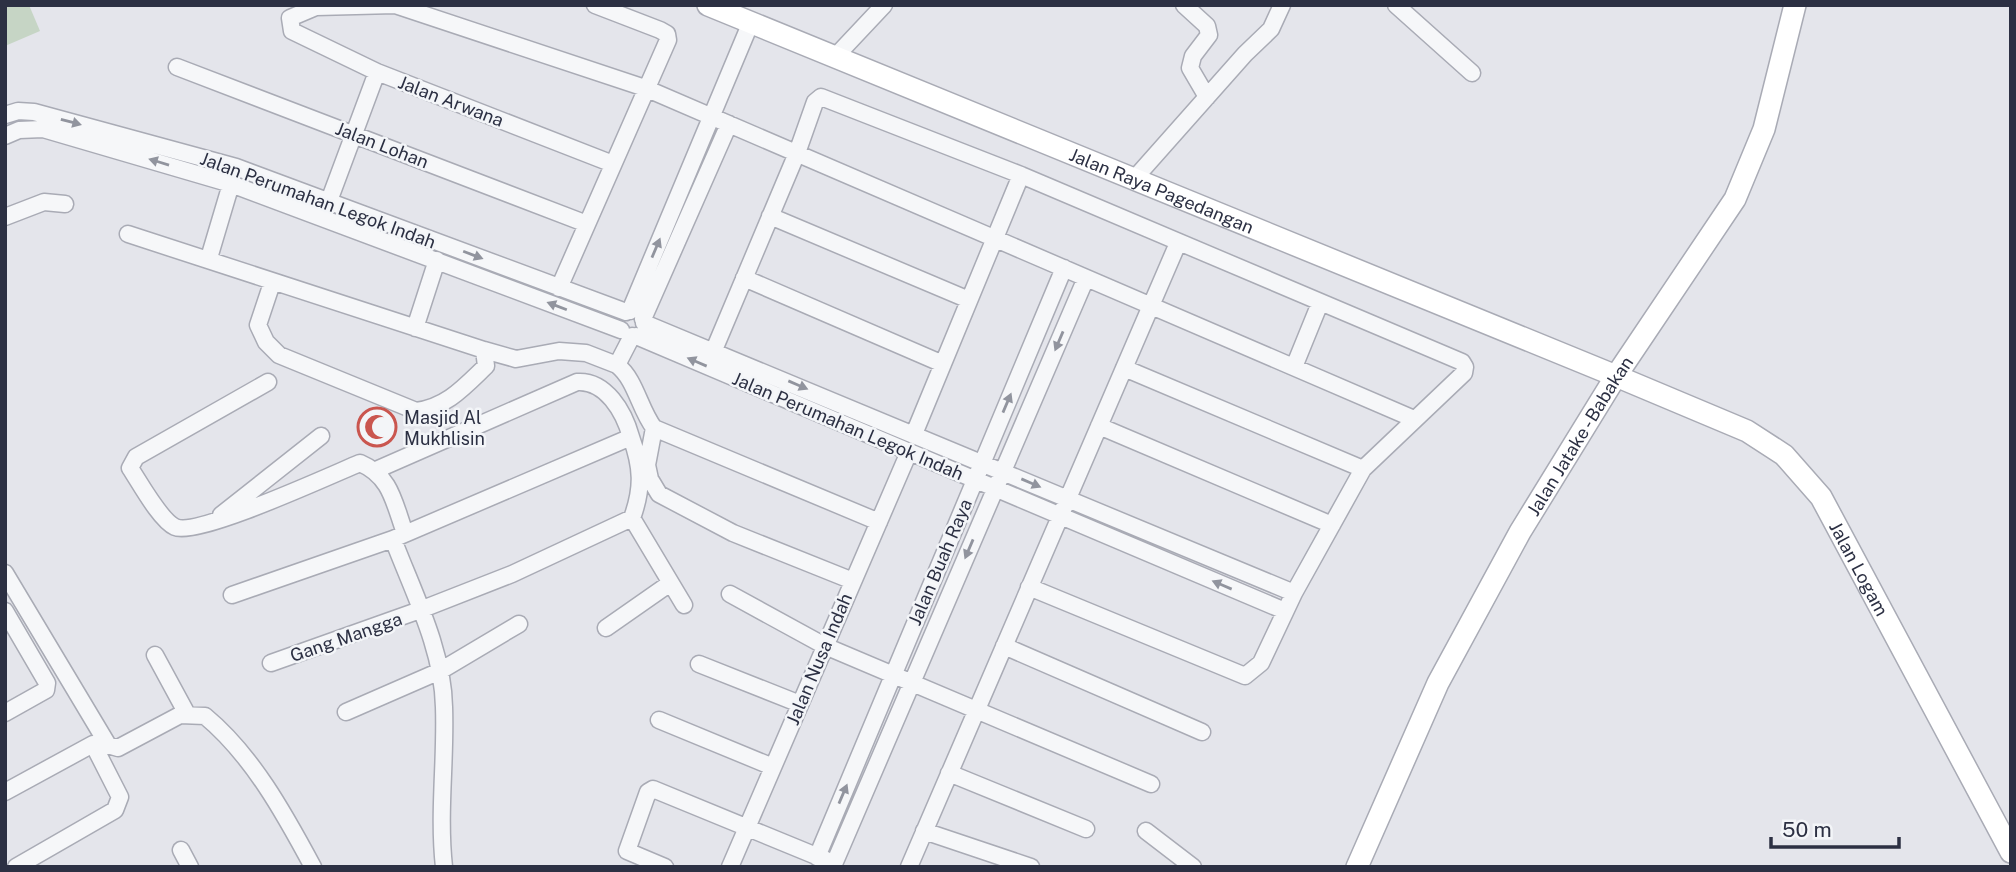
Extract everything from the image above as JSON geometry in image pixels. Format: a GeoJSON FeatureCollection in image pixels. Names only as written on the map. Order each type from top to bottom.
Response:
{"type":"FeatureCollection","features":[{"type":"Feature","properties":{"kind":"street","name":"Jalan Arwana"},"geometry":{"type":"LineString","coordinates":[[613,164],[377,72],[292,31],[290,18],[304,10],[395,5],[645,88]]}},
{"type":"Feature","properties":{"kind":"street"},"geometry":{"type":"LineString","coordinates":[[559,288],[668,40],[667,34],[595,5]]}},
{"type":"Feature","properties":{"kind":"street","name":"Jalan Raya Pagedangan"},"geometry":{"type":"LineString","coordinates":[[708,5],[1616,376]]}},
{"type":"Feature","properties":{"kind":"street"},"geometry":{"type":"LineString","coordinates":[[836,56],[884,5]]}},
{"type":"Feature","properties":{"kind":"street"},"geometry":{"type":"LineString","coordinates":[[1184,5],[1207,26],[1209,35],[1193,56],[1189,68],[1208,97]]}},
{"type":"Feature","properties":{"kind":"street"},"geometry":{"type":"LineString","coordinates":[[1135,178],[1271,29],[1282,5]]}},
{"type":"Feature","properties":{"kind":"street"},"geometry":{"type":"LineString","coordinates":[[1396,5],[1472,73]]}},
{"type":"Feature","properties":{"kind":"street","name":"Jalan Jatake - Babakan"},"geometry":{"type":"LineString","coordinates":[[1357,867],[1438,682],[1520,532],[1616,376],[1735,199],[1764,130],[1795,5]]}},
{"type":"Feature","properties":{"kind":"street"},"geometry":{"type":"LineString","coordinates":[[617,365],[711,116],[751,22]]}},
{"type":"Feature","properties":{"kind":"street","name":"Jalan Lohan"},"geometry":{"type":"LineString","coordinates":[[177,67],[587,224]]}},
{"type":"Feature","properties":{"kind":"street"},"geometry":{"type":"LineString","coordinates":[[322,218],[377,72]]}},
{"type":"Feature","properties":{"kind":"street"},"geometry":{"type":"LineString","coordinates":[[645,88],[1415,419]]}},
{"type":"Feature","properties":{"kind":"street"},"geometry":{"type":"LineString","coordinates":[[714,350],[797,153],[815,102],[821,97],[1021,175],[1462,362],[1464,373],[1363,469],[1294,593],[1261,663],[1245,676],[1029,587]]}},
{"type":"Feature","properties":{"kind":"street","name":"Jalan Perumahan Legok Indah"},"geometry":{"type":"LineString","coordinates":[[5,115],[18,111],[34,112],[236,167],[559,288],[909,452],[1285,611]]}},
{"type":"Feature","properties":{"kind":"street"},"geometry":{"type":"LineString","coordinates":[[633,324],[729,124]]}},
{"type":"Feature","properties":{"kind":"street","name":"Jalan Perumahan Legok Indah"},"geometry":{"type":"LineString","coordinates":[[5,136],[19,130],[43,129],[231,184],[437,260],[714,350],[1294,593]]}},
{"type":"Feature","properties":{"kind":"street","name":"Jalan Perumahan Legok Indah"},"geometry":{"type":"LineString","coordinates":[[914,434],[1021,175]]}},
{"type":"Feature","properties":{"kind":"street"},"geometry":{"type":"LineString","coordinates":[[209,258],[231,184]]}},
{"type":"Feature","properties":{"kind":"street"},"geometry":{"type":"LineString","coordinates":[[5,217],[44,202],[65,204]]}},
{"type":"Feature","properties":{"kind":"street"},"geometry":{"type":"LineString","coordinates":[[771,216],[969,300]]}},
{"type":"Feature","properties":{"kind":"street"},"geometry":{"type":"LineString","coordinates":[[128,234],[209,258],[272,283],[516,359],[559,351],[586,353],[617,365],[630,377],[638,403],[654,428],[879,522]]}},
{"type":"Feature","properties":{"kind":"street"},"geometry":{"type":"LineString","coordinates":[[909,867],[1178,243]]}},
{"type":"Feature","properties":{"kind":"street"},"geometry":{"type":"LineString","coordinates":[[415,328],[437,260]]}},
{"type":"Feature","properties":{"kind":"street","name":"Jalan Buah Raya"},"geometry":{"type":"LineString","coordinates":[[817,857],[1064,268]]}},
{"type":"Feature","properties":{"kind":"street"},"geometry":{"type":"LineString","coordinates":[[744,278],[943,364]]}},
{"type":"Feature","properties":{"kind":"street","name":"Jalan Buah Raya"},"geometry":{"type":"LineString","coordinates":[[837,865],[1086,278]]}},
{"type":"Feature","properties":{"kind":"street"},"geometry":{"type":"LineString","coordinates":[[272,283],[258,325],[266,342],[279,355],[416,411],[434,409],[450,399],[486,366],[484,350]]}},
{"type":"Feature","properties":{"kind":"street"},"geometry":{"type":"LineString","coordinates":[[1294,367],[1320,303]]}},
{"type":"Feature","properties":{"kind":"street"},"geometry":{"type":"LineString","coordinates":[[1124,368],[1363,469]]}},
{"type":"Feature","properties":{"kind":"street","name":"Jalan Logam"},"geometry":{"type":"LineString","coordinates":[[1616,376],[1747,431],[1784,455],[1821,497],[2011,852]]}},
{"type":"Feature","properties":{"kind":"street"},"geometry":{"type":"LineString","coordinates":[[376,470],[584,381],[613,398],[631,437],[642,479],[640,498],[632,518],[669,584],[684,605]]}},
{"type":"Feature","properties":{"kind":"street"},"geometry":{"type":"LineString","coordinates":[[268,382],[131,462],[130,468],[166,521],[185,530],[214,522],[360,463],[376,470],[386,480],[399,536],[440,671],[444,707],[440,828],[444,867]]}},
{"type":"Feature","properties":{"kind":"street"},"geometry":{"type":"LineString","coordinates":[[1099,426],[1332,525]]}},
{"type":"Feature","properties":{"kind":"street"},"geometry":{"type":"LineString","coordinates":[[654,428],[647,465],[650,479],[659,494],[733,533],[853,581]]}},
{"type":"Feature","properties":{"kind":"street"},"geometry":{"type":"LineString","coordinates":[[214,522],[225,510],[321,436]]}},
{"type":"Feature","properties":{"kind":"street"},"geometry":{"type":"LineString","coordinates":[[232,595],[399,536],[631,437]]}},
{"type":"Feature","properties":{"kind":"street","name":"Jalan Nusa Indah"},"geometry":{"type":"LineString","coordinates":[[730,867],[909,452]]}},
{"type":"Feature","properties":{"kind":"street","name":"Gang Mangga"},"geometry":{"type":"LineString","coordinates":[[271,663],[421,610],[512,574],[632,518]]}},
{"type":"Feature","properties":{"kind":"street"},"geometry":{"type":"LineString","coordinates":[[5,573],[108,745],[118,748],[187,714],[205,716],[248,762],[266,786],[313,867]]}},
{"type":"Feature","properties":{"kind":"street"},"geometry":{"type":"LineString","coordinates":[[606,628],[669,584]]}},
{"type":"Feature","properties":{"kind":"street"},"geometry":{"type":"LineString","coordinates":[[730,594],[825,646],[1151,784]]}},
{"type":"Feature","properties":{"kind":"street"},"geometry":{"type":"LineString","coordinates":[[5,611],[47,687],[5,713]]}},
{"type":"Feature","properties":{"kind":"street"},"geometry":{"type":"LineString","coordinates":[[346,712],[440,671],[519,624]]}},
{"type":"Feature","properties":{"kind":"street"},"geometry":{"type":"LineString","coordinates":[[1004,646],[1202,732]]}},
{"type":"Feature","properties":{"kind":"street"},"geometry":{"type":"LineString","coordinates":[[155,655],[187,714]]}},
{"type":"Feature","properties":{"kind":"street"},"geometry":{"type":"LineString","coordinates":[[699,664],[800,704]]}},
{"type":"Feature","properties":{"kind":"street"},"geometry":{"type":"LineString","coordinates":[[659,720],[773,767]]}},
{"type":"Feature","properties":{"kind":"street"},"geometry":{"type":"LineString","coordinates":[[5,792],[93,744],[120,797],[115,810],[16,867]]}},
{"type":"Feature","properties":{"kind":"street"},"geometry":{"type":"LineString","coordinates":[[949,773],[1086,829]]}},
{"type":"Feature","properties":{"kind":"street"},"geometry":{"type":"LineString","coordinates":[[665,867],[627,850],[650,790],[837,865]]}},
{"type":"Feature","properties":{"kind":"street"},"geometry":{"type":"LineString","coordinates":[[924,831],[1031,867]]}},
{"type":"Feature","properties":{"kind":"street"},"geometry":{"type":"LineString","coordinates":[[1146,831],[1193,867]]}},
{"type":"Feature","properties":{"kind":"street"},"geometry":{"type":"LineString","coordinates":[[181,850],[190,867]]}},
{"type":"Feature","properties":{"kind":"green space"},"geometry":{"type":"Polygon","coordinates":[[[5,5],[29,5],[40,31],[5,46],[5,5]]]}},
{"type":"Feature","properties":{"kind":"place","name":"Masjid Al Mukhlisin"},"geometry":{"type":"Point","coordinates":[377,427]}}]}
